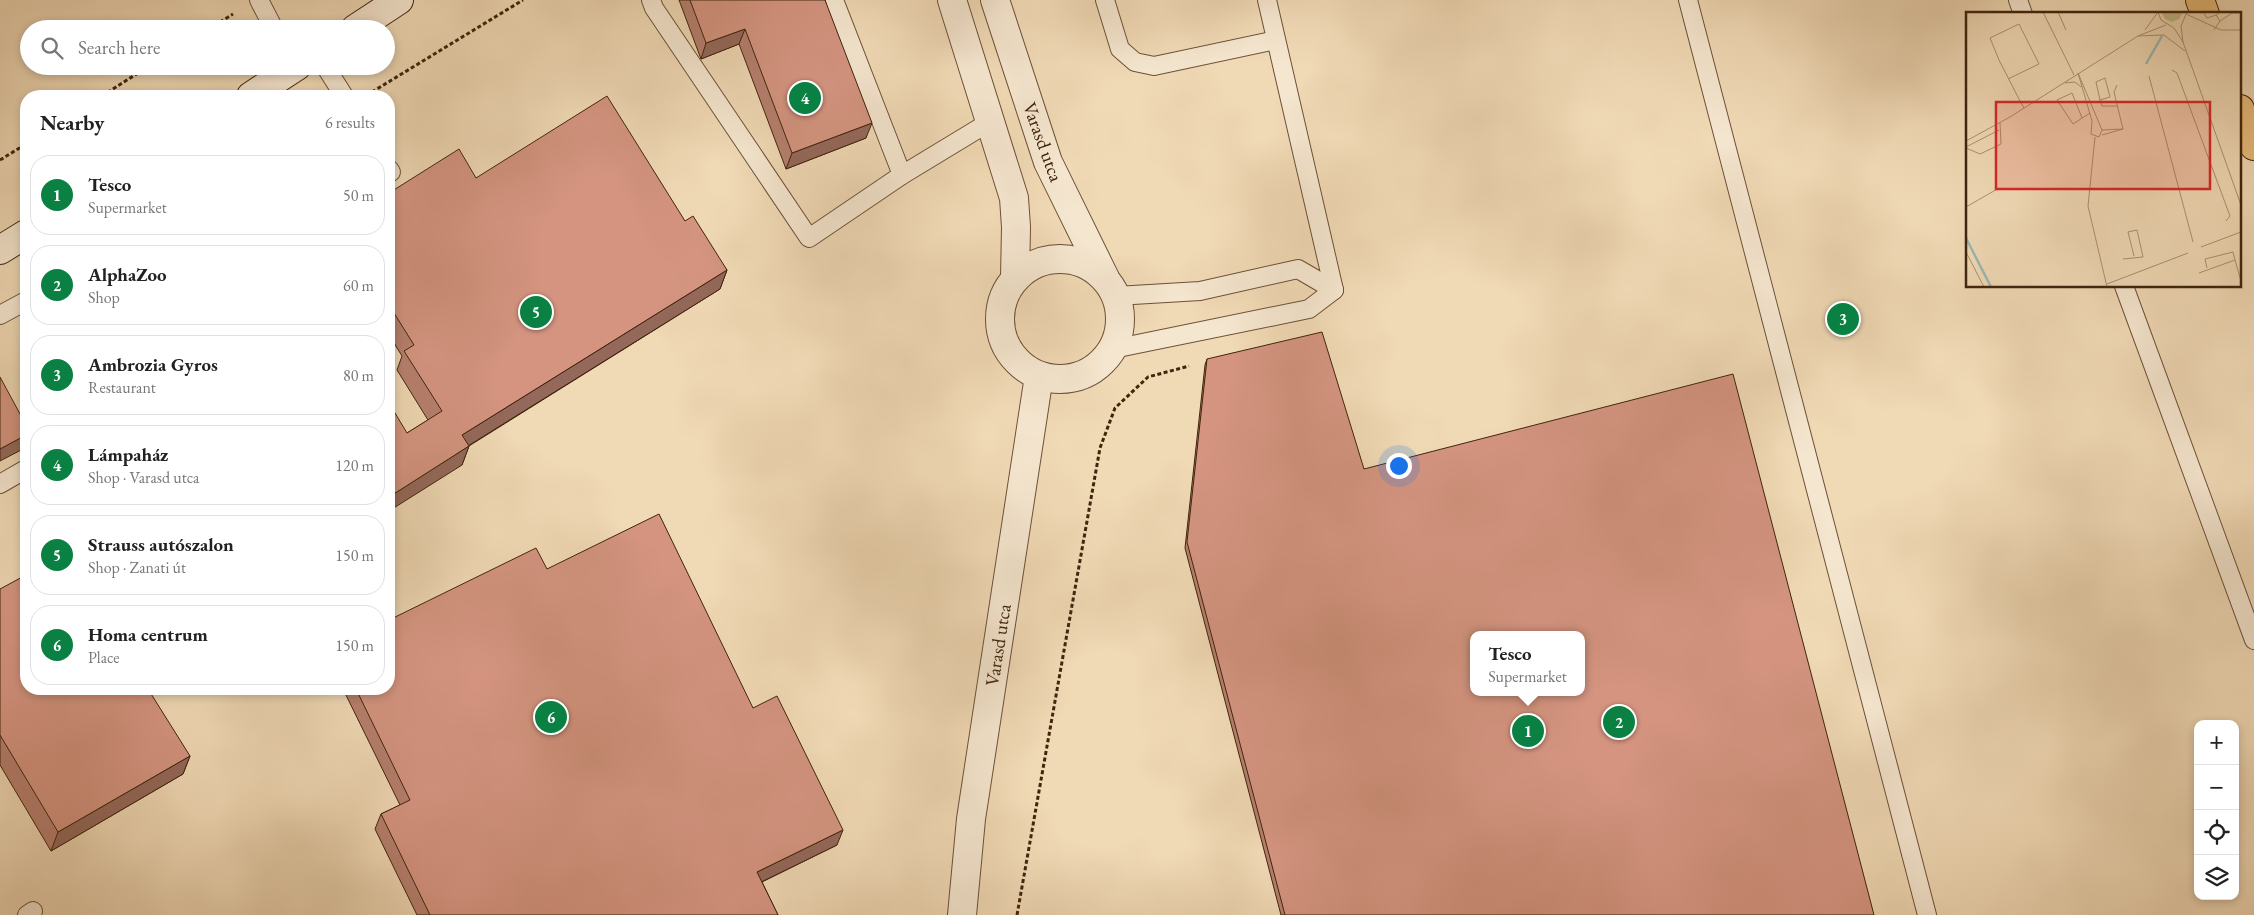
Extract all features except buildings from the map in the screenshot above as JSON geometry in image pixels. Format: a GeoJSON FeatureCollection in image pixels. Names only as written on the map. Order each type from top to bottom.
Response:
{"type":"FeatureCollection","features":[{"type":"Feature","properties":{"kind":"main road"},"geometry":{"type":"LineString","coordinates":[[2200,0],[2204,12]]}},
{"type":"Feature","properties":{"kind":"main road"},"geometry":{"type":"LineString","coordinates":[[2242,114],[2254,146]]}},
{"type":"Feature","properties":{"kind":"street"},"geometry":{"type":"LineString","coordinates":[[369,20],[399,0]]}},
{"type":"Feature","properties":{"kind":"street"},"geometry":{"type":"LineString","coordinates":[[952,0],[1014,198],[1016,227],[1015,278]]}},
{"type":"Feature","properties":{"kind":"street","name":"Varasd utca"},"geometry":{"type":"LineString","coordinates":[[995,0],[1048,162],[1111,287]]}},
{"type":"Feature","properties":{"kind":"street"},"geometry":{"type":"LineString","coordinates":[[260,90],[283,75]]}},
{"type":"Feature","properties":{"kind":"street"},"geometry":{"type":"LineString","coordinates":[[0,250],[20,238]]}},
{"type":"Feature","properties":{"kind":"street"},"geometry":{"type":"LineString","coordinates":[[1047,260],[1068,260],[1088,265],[1111,287],[1121,316],[1118,337],[1113,349],[1099,365],[1081,376],[1060,379],[1039,376],[1028,370],[1013,356],[1002,338],[999,317],[1004,296],[1015,278],[1032,265],[1047,260]]}},
{"type":"Feature","properties":{"kind":"street","name":"Varasd utca"},"geometry":{"type":"LineString","coordinates":[[962,915],[971,820],[1039,376]]}},
{"type":"Feature","properties":{"kind":"lane"},"geometry":{"type":"LineString","coordinates":[[259,0],[269,20]]}},
{"type":"Feature","properties":{"kind":"lane"},"geometry":{"type":"LineString","coordinates":[[651,0],[654,8],[809,238],[902,175],[991,121]]}},
{"type":"Feature","properties":{"kind":"lane"},"geometry":{"type":"LineString","coordinates":[[834,0],[902,175]]}},
{"type":"Feature","properties":{"kind":"lane"},"geometry":{"type":"LineString","coordinates":[[1105,0],[1120,49],[1135,62],[1154,66],[1276,40]]}},
{"type":"Feature","properties":{"kind":"lane"},"geometry":{"type":"LineString","coordinates":[[1266,0],[1334,290]]}},
{"type":"Feature","properties":{"kind":"lane"},"geometry":{"type":"LineString","coordinates":[[1688,0],[1926,915]]}},
{"type":"Feature","properties":{"kind":"lane"},"geometry":{"type":"LineString","coordinates":[[2018,0],[2022,12]]}},
{"type":"Feature","properties":{"kind":"lane"},"geometry":{"type":"LineString","coordinates":[[331,75],[340,90]]}},
{"type":"Feature","properties":{"kind":"lane"},"geometry":{"type":"LineString","coordinates":[[1111,287],[1200,291],[1298,269],[1334,290]]}},
{"type":"Feature","properties":{"kind":"lane"},"geometry":{"type":"LineString","coordinates":[[2125,288],[2254,640]]}},
{"type":"Feature","properties":{"kind":"lane"},"geometry":{"type":"LineString","coordinates":[[1113,349],[1309,308],[1334,290]]}},
{"type":"Feature","properties":{"kind":"lane"},"geometry":{"type":"LineString","coordinates":[[0,315],[20,304]]}},
{"type":"Feature","properties":{"kind":"lane"},"geometry":{"type":"LineString","coordinates":[[0,484],[20,472]]}},
{"type":"Feature","properties":{"kind":"path"},"geometry":{"type":"LineString","coordinates":[[375,90],[523,0]]}},
{"type":"Feature","properties":{"kind":"path"},"geometry":{"type":"LineString","coordinates":[[111,90],[135,75]]}},
{"type":"Feature","properties":{"kind":"path"},"geometry":{"type":"LineString","coordinates":[[0,160],[20,148]]}},
{"type":"Feature","properties":{"kind":"path"},"geometry":{"type":"LineString","coordinates":[[1017,915],[1100,448],[1115,408],[1148,378],[1187,366],[1217,352],[1210,329]]}},
{"type":"Feature","properties":{"kind":"place","name":"Lámpaház"},"geometry":{"type":"Point","coordinates":[805,98]}},
{"type":"Feature","properties":{"kind":"place","name":"Strauss autószalon"},"geometry":{"type":"Point","coordinates":[536,312]}},
{"type":"Feature","properties":{"kind":"place","name":"Ambrozia Gyros"},"geometry":{"type":"Point","coordinates":[1843,319]}},
{"type":"Feature","properties":{"kind":"place","name":"Homa centrum"},"geometry":{"type":"Point","coordinates":[551,717]}},
{"type":"Feature","properties":{"kind":"place","name":"AlphaZoo"},"geometry":{"type":"Point","coordinates":[1619,722]}},
{"type":"Feature","properties":{"kind":"place","name":"Tesco"},"geometry":{"type":"Point","coordinates":[1528,731]}}]}
